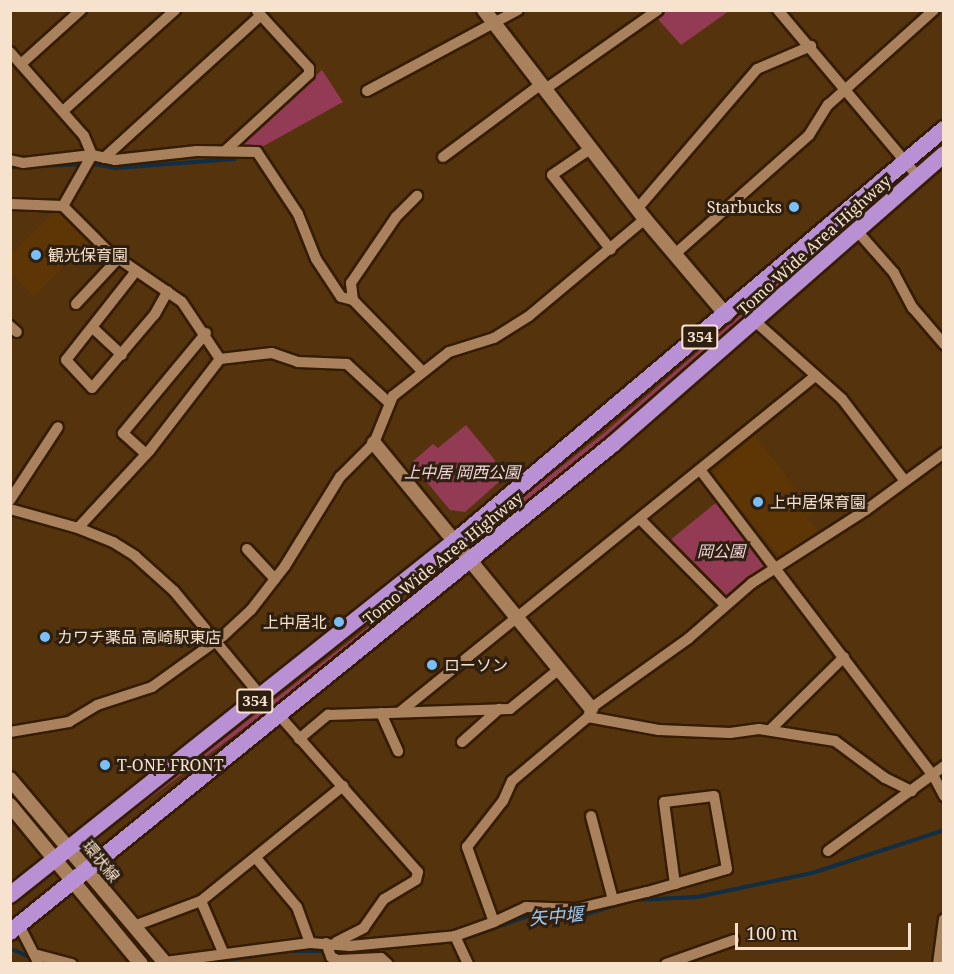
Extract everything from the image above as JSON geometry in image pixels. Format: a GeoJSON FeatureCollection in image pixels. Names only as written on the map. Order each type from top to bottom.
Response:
{"type":"FeatureCollection","features":[{"type":"Feature","properties":{"kind":"highway","name":"Tomo Wide Area Highway"},"geometry":{"type":"LineString","coordinates":[[10,894],[455,541],[944,129]]}},
{"type":"Feature","properties":{"kind":"highway","name":"Tomo Wide Area Highway"},"geometry":{"type":"LineString","coordinates":[[15,929],[470,561],[756,322],[943,157]]}},
{"type":"Feature","properties":{"kind":"street"},"geometry":{"type":"LineString","coordinates":[[21,64],[81,10]]}},
{"type":"Feature","properties":{"kind":"street"},"geometry":{"type":"LineString","coordinates":[[63,111],[175,10]]}},
{"type":"Feature","properties":{"kind":"street"},"geometry":{"type":"LineString","coordinates":[[484,10],[493,25],[590,149],[726,315]]}},
{"type":"Feature","properties":{"kind":"street"},"geometry":{"type":"LineString","coordinates":[[367,92],[519,10]]}},
{"type":"Feature","properties":{"kind":"street"},"geometry":{"type":"LineString","coordinates":[[443,157],[542,87],[658,10]]}},
{"type":"Feature","properties":{"kind":"street"},"geometry":{"type":"LineString","coordinates":[[778,10],[811,46],[846,88],[866,118],[918,177]]}},
{"type":"Feature","properties":{"kind":"street"},"geometry":{"type":"LineString","coordinates":[[675,254],[809,135],[828,105],[934,10]]}},
{"type":"Feature","properties":{"kind":"street"},"geometry":{"type":"LineString","coordinates":[[104,158],[258,13],[309,68],[309,74],[225,152]]}},
{"type":"Feature","properties":{"kind":"street"},"geometry":{"type":"LineString","coordinates":[[10,732],[69,722],[97,705],[152,687],[216,640],[251,610],[275,579],[340,477],[374,443],[388,402],[449,352],[480,344],[511,327],[611,250],[757,69],[811,46]]}},
{"type":"Feature","properties":{"kind":"street"},"geometry":{"type":"LineString","coordinates":[[10,52],[84,136],[92,155]]}},
{"type":"Feature","properties":{"kind":"street"},"geometry":{"type":"LineString","coordinates":[[590,149],[552,175],[611,250]]}},
{"type":"Feature","properties":{"kind":"street"},"geometry":{"type":"LineString","coordinates":[[10,160],[23,164],[92,155],[115,160],[257,152],[297,214],[316,260],[341,297],[353,300],[423,372]]}},
{"type":"Feature","properties":{"kind":"street"},"geometry":{"type":"LineString","coordinates":[[63,206],[92,155]]}},
{"type":"Feature","properties":{"kind":"street"},"geometry":{"type":"LineString","coordinates":[[353,300],[351,283],[396,217],[417,196]]}},
{"type":"Feature","properties":{"kind":"street"},"geometry":{"type":"LineString","coordinates":[[10,204],[63,206],[81,228],[118,259],[168,291],[206,333],[220,359]]}},
{"type":"Feature","properties":{"kind":"street"},"geometry":{"type":"LineString","coordinates":[[858,232],[894,273],[913,308],[944,344]]}},
{"type":"Feature","properties":{"kind":"street"},"geometry":{"type":"LineString","coordinates":[[76,304],[118,259]]}},
{"type":"Feature","properties":{"kind":"street"},"geometry":{"type":"LineString","coordinates":[[136,271],[94,328],[66,360],[92,388],[122,355],[168,291]]}},
{"type":"Feature","properties":{"kind":"street"},"geometry":{"type":"LineString","coordinates":[[756,322],[842,399],[905,481]]}},
{"type":"Feature","properties":{"kind":"street"},"geometry":{"type":"LineString","coordinates":[[94,328],[122,355]]}},
{"type":"Feature","properties":{"kind":"street"},"geometry":{"type":"LineString","coordinates":[[146,454],[123,433],[206,333]]}},
{"type":"Feature","properties":{"kind":"street"},"geometry":{"type":"LineString","coordinates":[[78,528],[146,454],[220,359],[272,353],[298,362],[347,364],[388,402]]}},
{"type":"Feature","properties":{"kind":"street"},"geometry":{"type":"LineString","coordinates":[[400,712],[701,471],[815,376]]}},
{"type":"Feature","properties":{"kind":"street"},"geometry":{"type":"LineString","coordinates":[[10,500],[58,427]]}},
{"type":"Feature","properties":{"kind":"street"},"geometry":{"type":"LineString","coordinates":[[374,443],[455,541],[590,713],[659,730],[730,733],[770,730],[836,741],[885,778],[912,791]]}},
{"type":"Feature","properties":{"kind":"street"},"geometry":{"type":"LineString","coordinates":[[494,922],[467,847],[503,801],[512,781],[590,713],[688,638],[752,583],[778,568],[944,453]]}},
{"type":"Feature","properties":{"kind":"street"},"geometry":{"type":"LineString","coordinates":[[701,471],[778,568],[933,775],[944,796]]}},
{"type":"Feature","properties":{"kind":"street"},"geometry":{"type":"LineString","coordinates":[[10,509],[78,528],[112,542],[155,572],[216,640],[261,696]]}},
{"type":"Feature","properties":{"kind":"street"},"geometry":{"type":"LineString","coordinates":[[640,519],[725,605]]}},
{"type":"Feature","properties":{"kind":"street"},"geometry":{"type":"LineString","coordinates":[[247,549],[275,579]]}},
{"type":"Feature","properties":{"kind":"street"},"geometry":{"type":"LineString","coordinates":[[770,730],[844,657]]}},
{"type":"Feature","properties":{"kind":"street"},"geometry":{"type":"LineString","coordinates":[[299,739],[328,715],[510,709],[558,670]]}},
{"type":"Feature","properties":{"kind":"street"},"geometry":{"type":"LineString","coordinates":[[462,742],[499,709]]}},
{"type":"Feature","properties":{"kind":"street"},"geometry":{"type":"LineString","coordinates":[[381,713],[398,752]]}},
{"type":"Feature","properties":{"kind":"street"},"geometry":{"type":"LineString","coordinates":[[278,714],[418,872],[416,880],[384,899],[364,928],[330,944]]}},
{"type":"Feature","properties":{"kind":"street"},"geometry":{"type":"LineString","coordinates":[[828,851],[944,766]]}},
{"type":"Feature","properties":{"kind":"street","name":"環状線"},"geometry":{"type":"LineString","coordinates":[[10,779],[165,963]]}},
{"type":"Feature","properties":{"kind":"street"},"geometry":{"type":"LineString","coordinates":[[134,926],[201,901],[343,786]]}},
{"type":"Feature","properties":{"kind":"street"},"geometry":{"type":"LineString","coordinates":[[165,963],[223,952],[310,943],[350,946],[457,940],[526,907],[576,909],[675,884],[727,869],[714,796],[664,802],[675,884]]}},
{"type":"Feature","properties":{"kind":"street"},"geometry":{"type":"LineString","coordinates":[[10,805],[138,963]]}},
{"type":"Feature","properties":{"kind":"street"},"geometry":{"type":"LineString","coordinates":[[591,816],[613,900]]}},
{"type":"Feature","properties":{"kind":"street"},"geometry":{"type":"LineString","coordinates":[[256,858],[297,907],[310,943]]}},
{"type":"Feature","properties":{"kind":"street"},"geometry":{"type":"LineString","coordinates":[[201,901],[223,952]]}},
{"type":"Feature","properties":{"kind":"street"},"geometry":{"type":"LineString","coordinates":[[938,963],[944,919]]}},
{"type":"Feature","properties":{"kind":"street"},"geometry":{"type":"LineString","coordinates":[[15,929],[38,959],[72,963]]}},
{"type":"Feature","properties":{"kind":"street"},"geometry":{"type":"LineString","coordinates":[[666,963],[734,939]]}},
{"type":"Feature","properties":{"kind":"street"},"geometry":{"type":"LineString","coordinates":[[457,940],[468,963]]}},
{"type":"Feature","properties":{"kind":"street"},"geometry":{"type":"LineString","coordinates":[[330,944],[331,957],[338,960],[381,958],[388,963]]}},
{"type":"Feature","properties":{"kind":"shaded area"},"geometry":{"type":"Polygon","coordinates":[[[57,209],[88,242],[34,296],[11,273],[10,256],[57,209]]]}},
{"type":"Feature","properties":{"kind":"shaded area"},"geometry":{"type":"Polygon","coordinates":[[[754,435],[814,512],[807,517],[819,534],[785,556],[779,555],[711,474],[754,435]]]}},
{"type":"Feature","properties":{"kind":"green space"},"geometry":{"type":"Polygon","coordinates":[[[667,11],[729,11],[681,45],[657,18],[667,11]]]}},
{"type":"Feature","properties":{"kind":"green space"},"geometry":{"type":"Polygon","coordinates":[[[322,70],[343,102],[260,148],[240,146],[322,70]]]}},
{"type":"Feature","properties":{"kind":"green space"},"geometry":{"type":"Polygon","coordinates":[[[894,182],[899,186],[595,449],[485,532],[482,529],[604,433],[894,182]]]}},
{"type":"Feature","properties":{"kind":"green space","name":"上中居 岡西公園"},"geometry":{"type":"Polygon","coordinates":[[[466,425],[507,475],[465,512],[450,510],[411,463],[433,444],[438,448],[466,425]]]}},
{"type":"Feature","properties":{"kind":"green space","name":"岡公園"},"geometry":{"type":"Polygon","coordinates":[[[718,501],[771,564],[727,597],[669,541],[718,501]]]}},
{"type":"Feature","properties":{"kind":"green space"},"geometry":{"type":"Polygon","coordinates":[[[441,570],[443,572],[271,708],[95,839],[441,570]]]}},
{"type":"Feature","properties":{"kind":"waterway"},"geometry":{"type":"LineString","coordinates":[[10,167],[93,164],[116,168],[235,159]]}},
{"type":"Feature","properties":{"kind":"waterway","name":"矢中堰"},"geometry":{"type":"LineString","coordinates":[[634,900],[697,897],[812,873],[944,830]]}},
{"type":"Feature","properties":{"kind":"waterway","name":"矢中堰"},"geometry":{"type":"LineString","coordinates":[[458,941],[531,915],[580,916],[624,903]]}},
{"type":"Feature","properties":{"kind":"waterway","name":"矢中堰"},"geometry":{"type":"LineString","coordinates":[[14,950],[31,958]]}},
{"type":"Feature","properties":{"kind":"waterway","name":"矢中堰"},"geometry":{"type":"LineString","coordinates":[[198,964],[288,951],[352,951]]}},
{"type":"Feature","properties":{"kind":"place","name":"Starbucks"},"geometry":{"type":"Point","coordinates":[794,207]}},
{"type":"Feature","properties":{"kind":"place","name":"観光保育園"},"geometry":{"type":"Point","coordinates":[36,255]}},
{"type":"Feature","properties":{"kind":"place","name":"上中居保育園"},"geometry":{"type":"Point","coordinates":[758,502]}},
{"type":"Feature","properties":{"kind":"place","name":"上中居北"},"geometry":{"type":"Point","coordinates":[339,622]}},
{"type":"Feature","properties":{"kind":"place","name":"カワチ薬品 高崎駅東店"},"geometry":{"type":"Point","coordinates":[45,637]}},
{"type":"Feature","properties":{"kind":"place","name":"ローソン"},"geometry":{"type":"Point","coordinates":[432,665]}},
{"type":"Feature","properties":{"kind":"place","name":"T-ONE FRONT"},"geometry":{"type":"Point","coordinates":[105,765]}}]}
